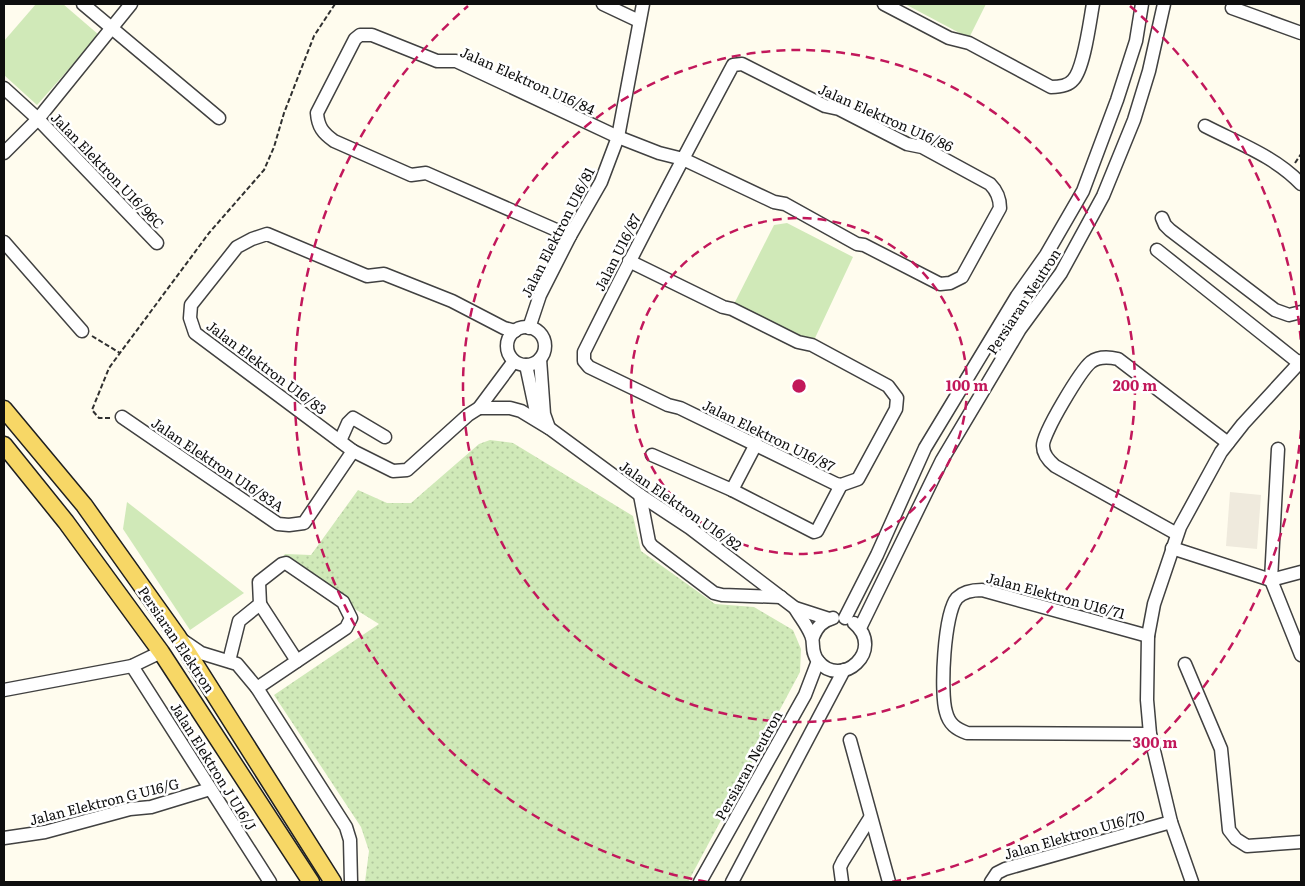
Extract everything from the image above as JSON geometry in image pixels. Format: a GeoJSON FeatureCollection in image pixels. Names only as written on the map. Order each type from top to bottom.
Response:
{"type":"FeatureCollection","features":[{"type":"Feature","properties":{"kind":"main road","name":"Persiaran Elektron"},"geometry":{"type":"LineString","coordinates":[[4,408],[84,504],[178,637],[333,882]]}},
{"type":"Feature","properties":{"kind":"main road","name":"Persiaran Elektron"},"geometry":{"type":"LineString","coordinates":[[4,445],[66,522],[161,652],[311,882]]}},
{"type":"Feature","properties":{"kind":"street"},"geometry":{"type":"LineString","coordinates":[[83,4],[219,118]]}},
{"type":"Feature","properties":{"kind":"street"},"geometry":{"type":"LineString","coordinates":[[4,153],[38,119],[131,4]]}},
{"type":"Feature","properties":{"kind":"street"},"geometry":{"type":"LineString","coordinates":[[603,4],[640,21]]}},
{"type":"Feature","properties":{"kind":"street","name":"Jalan Elektron U16/81"},"geometry":{"type":"LineString","coordinates":[[529,328],[540,295],[570,236],[601,182],[618,137],[642,4]]}},
{"type":"Feature","properties":{"kind":"street"},"geometry":{"type":"LineString","coordinates":[[884,4],[949,38],[969,43],[1051,87],[1057,87],[1072,82],[1077,74],[1087,39],[1093,4]]}},
{"type":"Feature","properties":{"kind":"street","name":"Persiaran Neutron"},"geometry":{"type":"LineString","coordinates":[[845,618],[877,555],[925,448],[1083,191],[1118,100],[1136,41],[1142,4]]}},
{"type":"Feature","properties":{"kind":"street","name":"Persiaran Neutron"},"geometry":{"type":"LineString","coordinates":[[860,628],[942,460],[1020,329],[1062,273],[1103,196],[1134,120],[1164,4]]}},
{"type":"Feature","properties":{"kind":"street"},"geometry":{"type":"LineString","coordinates":[[1232,8],[1301,33]]}},
{"type":"Feature","properties":{"kind":"street","name":"Jalan Elektron U16/84"},"geometry":{"type":"LineString","coordinates":[[570,236],[426,173],[411,175],[334,141],[320,128],[317,113],[351,44],[360,35],[366,34],[437,62],[456,60],[618,137]]}},
{"type":"Feature","properties":{"kind":"street","name":"Jalan Elektron U16/86"},"geometry":{"type":"LineString","coordinates":[[618,137],[659,153],[683,159],[774,202],[785,204],[857,244],[864,245],[940,284],[950,283],[962,277],[1000,208],[1000,201],[996,190],[990,184],[922,147],[907,144],[839,110],[825,106],[742,64],[732,65],[683,159]]}},
{"type":"Feature","properties":{"kind":"street","name":"Jalan Elektron U16/96C"},"geometry":{"type":"LineString","coordinates":[[4,88],[38,119],[157,243]]}},
{"type":"Feature","properties":{"kind":"street"},"geometry":{"type":"LineString","coordinates":[[1205,126],[1290,171],[1301,184]]}},
{"type":"Feature","properties":{"kind":"street","name":"Jalan U16/87"},"geometry":{"type":"LineString","coordinates":[[584,361],[584,352],[683,159]]}},
{"type":"Feature","properties":{"kind":"street"},"geometry":{"type":"LineString","coordinates":[[1162,218],[1170,230],[1275,310],[1288,315],[1301,312]]}},
{"type":"Feature","properties":{"kind":"street","name":"Jalan Elektron U16/83"},"geometry":{"type":"LineString","coordinates":[[514,331],[504,328],[452,301],[384,274],[367,276],[267,234],[252,238],[238,247],[191,305],[190,318],[195,333],[353,451],[394,471],[407,470],[468,415],[479,408],[514,361]]}},
{"type":"Feature","properties":{"kind":"street"},"geometry":{"type":"LineString","coordinates":[[4,242],[82,331]]}},
{"type":"Feature","properties":{"kind":"street"},"geometry":{"type":"LineString","coordinates":[[1157,250],[1300,362],[1243,424],[1221,452],[1177,534],[1154,604],[1148,636],[1147,700],[1150,734],[1171,822],[1192,882]]}},
{"type":"Feature","properties":{"kind":"street","name":"Jalan Elektron U16/87"},"geometry":{"type":"LineString","coordinates":[[584,361],[589,367],[841,485],[858,478],[896,409],[896,398],[888,386],[812,345],[798,342],[732,309],[722,308],[629,262]]}},
{"type":"Feature","properties":{"kind":"street"},"geometry":{"type":"LineString","coordinates":[[442,310],[451,304],[452,301]]}},
{"type":"Feature","properties":{"kind":"street"},"geometry":{"type":"LineString","coordinates":[[519,328],[529,328],[540,333],[545,343],[540,360],[526,366],[514,361],[507,351],[508,340],[514,331],[519,328]]}},
{"type":"Feature","properties":{"kind":"street"},"geometry":{"type":"LineString","coordinates":[[1177,534],[1055,466],[1049,460],[1044,453],[1044,439],[1064,400],[1091,362],[1105,358],[1118,359],[1228,443]]}},
{"type":"Feature","properties":{"kind":"street"},"geometry":{"type":"LineString","coordinates":[[540,360],[544,414],[548,428]]}},
{"type":"Feature","properties":{"kind":"street"},"geometry":{"type":"LineString","coordinates":[[526,366],[537,414],[548,428]]}},
{"type":"Feature","properties":{"kind":"street","name":"Jalan Elektron U16/82"},"geometry":{"type":"LineString","coordinates":[[479,408],[510,408],[522,411],[640,496],[690,528],[795,608]]}},
{"type":"Feature","properties":{"kind":"street","name":"Jalan Elektron U16/83A"},"geometry":{"type":"LineString","coordinates":[[122,416],[278,524],[289,525],[304,522],[353,451]]}},
{"type":"Feature","properties":{"kind":"street"},"geometry":{"type":"LineString","coordinates":[[340,441],[348,423],[353,418],[386,436]]}},
{"type":"Feature","properties":{"kind":"street"},"geometry":{"type":"LineString","coordinates":[[732,490],[756,444]]}},
{"type":"Feature","properties":{"kind":"street"},"geometry":{"type":"LineString","coordinates":[[1278,449],[1271,580],[1301,655]]}},
{"type":"Feature","properties":{"kind":"street"},"geometry":{"type":"LineString","coordinates":[[652,455],[732,490],[816,532],[841,485]]}},
{"type":"Feature","properties":{"kind":"street"},"geometry":{"type":"LineString","coordinates":[[640,496],[649,542],[652,546],[714,593],[722,595],[782,597]]}},
{"type":"Feature","properties":{"kind":"street"},"geometry":{"type":"LineString","coordinates":[[1172,548],[1271,580],[1301,572]]}},
{"type":"Feature","properties":{"kind":"street"},"geometry":{"type":"LineString","coordinates":[[257,688],[346,628],[351,618],[342,602],[286,563],[276,568],[260,582],[260,604],[297,661]]}},
{"type":"Feature","properties":{"kind":"street","name":"Jalan Elektron U16/71"},"geometry":{"type":"LineString","coordinates":[[1148,636],[982,590],[974,590],[964,593],[951,607],[943,672],[945,712],[953,726],[967,733],[1150,734]]}},
{"type":"Feature","properties":{"kind":"street"},"geometry":{"type":"LineString","coordinates":[[229,661],[239,621],[260,604]]}},
{"type":"Feature","properties":{"kind":"street"},"geometry":{"type":"LineString","coordinates":[[795,608],[829,619]]}},
{"type":"Feature","properties":{"kind":"street"},"geometry":{"type":"LineString","coordinates":[[795,608],[813,637]]}},
{"type":"Feature","properties":{"kind":"street"},"geometry":{"type":"LineString","coordinates":[[837,617],[851,620],[860,628],[864,636],[866,645],[864,654],[852,667],[844,670],[830,669],[818,661],[814,654],[812,645],[816,629],[829,619],[837,617]]}},
{"type":"Feature","properties":{"kind":"street"},"geometry":{"type":"LineString","coordinates":[[178,637],[200,653],[237,664],[257,688],[346,827],[350,840],[351,882]]}},
{"type":"Feature","properties":{"kind":"street"},"geometry":{"type":"LineString","coordinates":[[4,690],[132,666],[161,652]]}},
{"type":"Feature","properties":{"kind":"street","name":"Persiaran Neutron"},"geometry":{"type":"LineString","coordinates":[[700,882],[805,695],[818,661]]}},
{"type":"Feature","properties":{"kind":"street"},"geometry":{"type":"LineString","coordinates":[[1184,664],[1221,749],[1229,830],[1236,839],[1247,846],[1255,847],[1301,842]]}},
{"type":"Feature","properties":{"kind":"street","name":"Jalan Elektron J U16/J"},"geometry":{"type":"LineString","coordinates":[[132,666],[270,882]]}},
{"type":"Feature","properties":{"kind":"street"},"geometry":{"type":"LineString","coordinates":[[732,882],[844,670]]}},
{"type":"Feature","properties":{"kind":"street"},"geometry":{"type":"LineString","coordinates":[[850,740],[889,882]]}},
{"type":"Feature","properties":{"kind":"street","name":"Jalan Elektron G U16/G"},"geometry":{"type":"LineString","coordinates":[[4,838],[45,832],[130,809],[151,807],[210,789]]}},
{"type":"Feature","properties":{"kind":"street"},"geometry":{"type":"LineString","coordinates":[[842,882],[840,867],[870,818]]}},
{"type":"Feature","properties":{"kind":"street","name":"Jalan Elektron U16/70"},"geometry":{"type":"LineString","coordinates":[[991,882],[997,873],[1005,869],[1171,822]]}},
{"type":"Feature","properties":{"kind":"path"},"geometry":{"type":"LineString","coordinates":[[122,416],[99,418],[92,410],[109,368],[209,233],[264,170],[314,36],[335,4]]}},
{"type":"Feature","properties":{"kind":"path"},"geometry":{"type":"LineString","coordinates":[[82,331],[120,353]]}},
{"type":"Feature","properties":{"kind":"green space"},"geometry":{"type":"Polygon","coordinates":[[[36,4],[63,4],[99,35],[37,105],[4,75],[4,41],[36,4]]]}},
{"type":"Feature","properties":{"kind":"green space"},"geometry":{"type":"Polygon","coordinates":[[[905,4],[986,4],[969,38],[905,4]]]}},
{"type":"Feature","properties":{"kind":"green space"},"geometry":{"type":"Polygon","coordinates":[[[787,223],[853,257],[815,338],[805,338],[733,306],[774,225],[787,223]]]}},
{"type":"Feature","properties":{"kind":"green space"},"geometry":{"type":"Polygon","coordinates":[[[490,440],[513,443],[633,516],[641,551],[715,604],[754,607],[793,630],[801,649],[800,672],[688,882],[365,882],[369,851],[361,827],[274,695],[379,624],[279,562],[285,554],[311,555],[358,490],[387,503],[411,503],[479,444],[490,440]]]}},
{"type":"Feature","properties":{"kind":"green space"},"geometry":{"type":"Polygon","coordinates":[[[127,502],[244,593],[190,630],[123,529],[127,502]]]}},
{"type":"Feature","properties":{"kind":"shaded area"},"geometry":{"type":"Polygon","coordinates":[[[1230,492],[1261,495],[1257,549],[1226,546],[1230,492]]]}}]}
